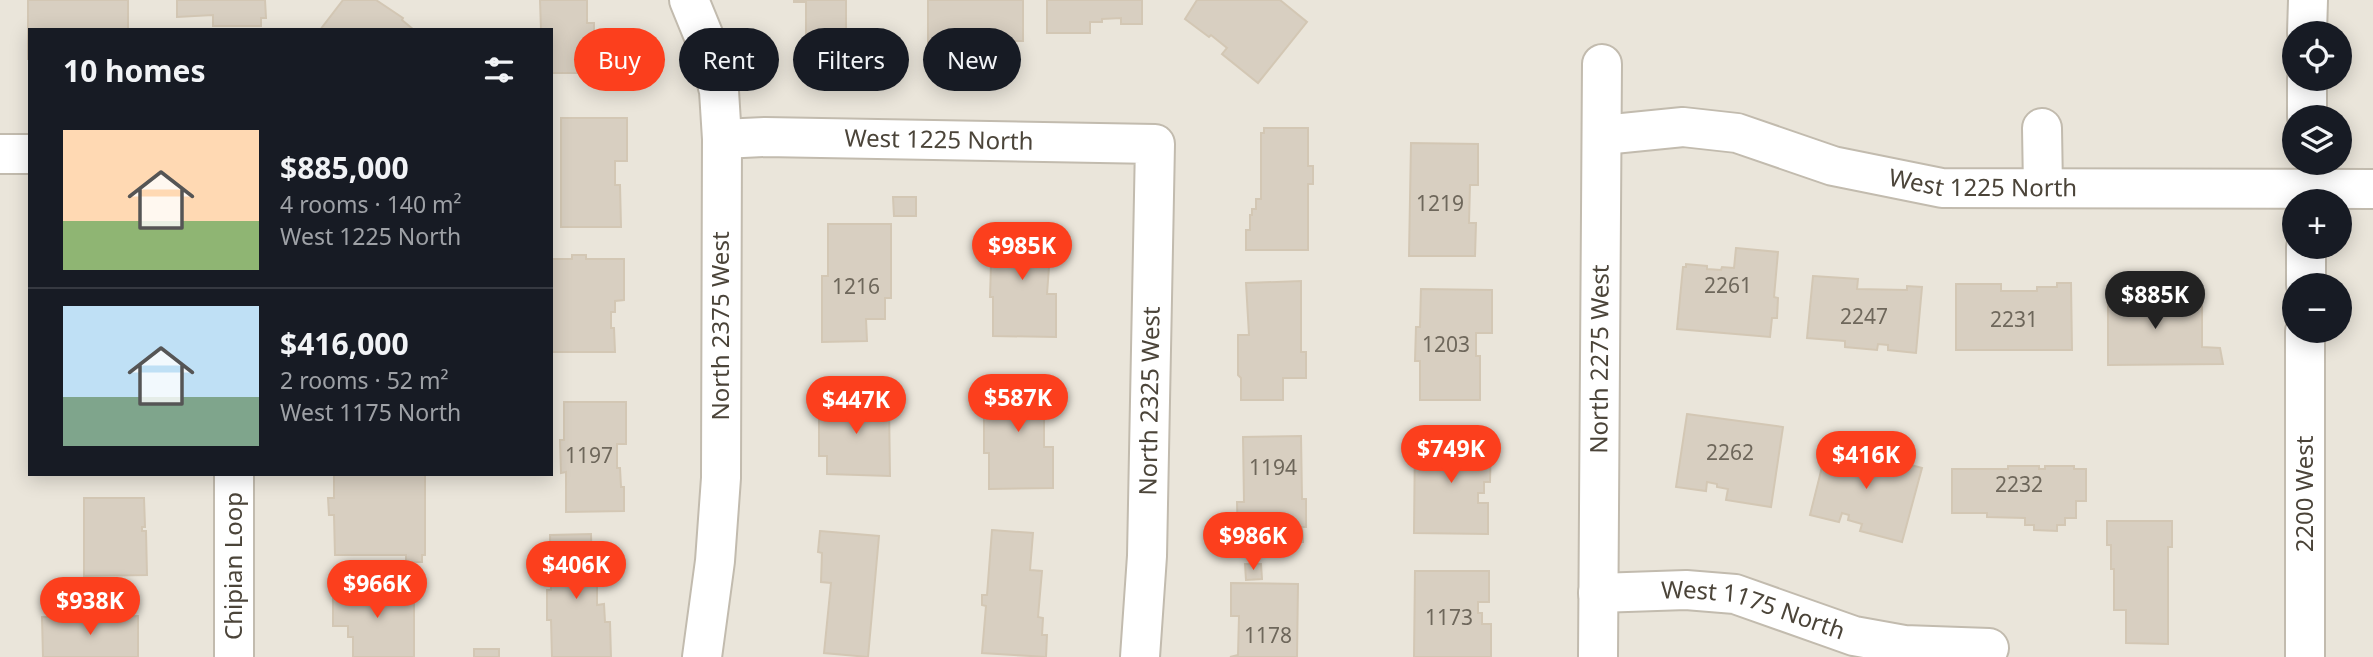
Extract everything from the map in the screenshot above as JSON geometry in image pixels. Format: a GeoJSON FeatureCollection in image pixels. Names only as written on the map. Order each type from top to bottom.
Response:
{"type":"FeatureCollection","features":[{"type":"Feature","properties":{"kind":"street","name":"North 2375 West"},"geometry":{"type":"LineString","coordinates":[[689,0],[707,44],[719,91],[722,139],[720,478],[715,561],[702,657]]}},
{"type":"Feature","properties":{"kind":"street"},"geometry":{"type":"LineString","coordinates":[[2307,21],[2308,0]]}},
{"type":"Feature","properties":{"kind":"street","name":"North 2275 West"},"geometry":{"type":"LineString","coordinates":[[1598,657],[1602,64]]}},
{"type":"Feature","properties":{"kind":"street","name":"West 1225 North"},"geometry":{"type":"LineString","coordinates":[[1603,135],[1683,127],[1737,133],[1833,166],[1942,188],[2306,184],[2373,189]]}},
{"type":"Feature","properties":{"kind":"street"},"geometry":{"type":"LineString","coordinates":[[2042,128],[2043,188]]}},
{"type":"Feature","properties":{"kind":"street","name":"West 1225 North"},"geometry":{"type":"LineString","coordinates":[[722,139],[765,137],[1156,144]]}},
{"type":"Feature","properties":{"kind":"street","name":"North 2325 West"},"geometry":{"type":"LineString","coordinates":[[1140,657],[1147,556],[1156,144]]}},
{"type":"Feature","properties":{"kind":"street"},"geometry":{"type":"LineString","coordinates":[[0,153],[28,154]]}},
{"type":"Feature","properties":{"kind":"street","name":"2200 West"},"geometry":{"type":"LineString","coordinates":[[2305,343],[2305,657]]}},
{"type":"Feature","properties":{"kind":"street","name":"Chipian Loop"},"geometry":{"type":"LineString","coordinates":[[234,476],[234,657]]}},
{"type":"Feature","properties":{"kind":"street","name":"West 1175 North"},"geometry":{"type":"LineString","coordinates":[[1598,593],[1686,590],[1735,594],[1854,636],[1904,645],[1989,648]]}},
{"type":"Feature","properties":{"kind":"shaded area"},"geometry":{"type":"Polygon","coordinates":[[[0,0],[2373,0],[2373,657],[0,657],[0,0]]]}},
{"type":"Feature","properties":{"kind":"building"},"geometry":{"type":"Polygon","coordinates":[[[28,0],[128,0],[128,28],[28,28],[28,0]]]}},
{"type":"Feature","properties":{"kind":"building"},"geometry":{"type":"Polygon","coordinates":[[[177,0],[265,0],[266,18],[261,18],[261,26],[213,26],[213,15],[177,17],[177,0]]]}},
{"type":"Feature","properties":{"kind":"building"},"geometry":{"type":"Polygon","coordinates":[[[343,0],[376,0],[403,18],[412,28],[322,28],[343,0]]]}},
{"type":"Feature","properties":{"kind":"building"},"geometry":{"type":"Polygon","coordinates":[[[540,0],[587,0],[587,23],[594,23],[594,28],[574,28],[574,73],[553,73],[553,28],[541,28],[540,0]]]}},
{"type":"Feature","properties":{"kind":"building"},"geometry":{"type":"Polygon","coordinates":[[[846,0],[846,28],[806,28],[806,2],[794,2],[846,0]]]}},
{"type":"Feature","properties":{"kind":"building"},"geometry":{"type":"Polygon","coordinates":[[[928,0],[1023,0],[1023,41],[1021,28],[928,28],[928,0]]]}},
{"type":"Feature","properties":{"kind":"building"},"geometry":{"type":"Polygon","coordinates":[[[1047,0],[1142,0],[1142,24],[1121,24],[1121,18],[1102,19],[1102,22],[1090,22],[1090,33],[1047,33],[1047,0]]]}},
{"type":"Feature","properties":{"kind":"building"},"geometry":{"type":"Polygon","coordinates":[[[1197,0],[1280,0],[1307,22],[1258,83],[1222,54],[1227,48],[1185,19],[1197,0]]]}},
{"type":"Feature","properties":{"kind":"building"},"geometry":{"type":"Polygon","coordinates":[[[561,118],[627,118],[627,161],[615,161],[615,185],[620,185],[621,227],[561,227],[561,118]]]}},
{"type":"Feature","properties":{"kind":"building"},"geometry":{"type":"Polygon","coordinates":[[[1264,128],[1308,128],[1308,166],[1313,166],[1313,184],[1308,184],[1308,250],[1246,250],[1246,230],[1250,230],[1250,215],[1252,209],[1256,209],[1256,199],[1261,199],[1261,133],[1264,133],[1264,128]]]}},
{"type":"Feature","properties":{"kind":"building"},"geometry":{"type":"Polygon","coordinates":[[[1411,143],[1478,144],[1478,185],[1470,185],[1469,223],[1476,223],[1475,256],[1409,256],[1411,143]]]}},
{"type":"Feature","properties":{"kind":"building"},"geometry":{"type":"Polygon","coordinates":[[[893,197],[916,197],[916,216],[894,216],[893,197]]]}},
{"type":"Feature","properties":{"kind":"building"},"geometry":{"type":"Polygon","coordinates":[[[828,224],[891,224],[891,298],[885,298],[885,319],[866,319],[867,341],[822,342],[822,276],[828,276],[828,224]]]}},
{"type":"Feature","properties":{"kind":"building"},"geometry":{"type":"Polygon","coordinates":[[[990,227],[1052,227],[1047,294],[1056,294],[1056,337],[993,336],[993,297],[990,297],[991,265],[994,256],[990,256],[990,227]]]}},
{"type":"Feature","properties":{"kind":"building"},"geometry":{"type":"Polygon","coordinates":[[[1736,248],[1778,252],[1774,297],[1778,298],[1777,318],[1772,318],[1770,337],[1677,329],[1683,267],[1686,267],[1686,264],[1707,266],[1707,269],[1734,268],[1736,248]]]}},
{"type":"Feature","properties":{"kind":"building"},"geometry":{"type":"Polygon","coordinates":[[[572,255],[586,255],[586,259],[624,259],[624,300],[615,301],[615,312],[611,312],[615,352],[553,352],[553,259],[572,259],[572,255]]]}},
{"type":"Feature","properties":{"kind":"building"},"geometry":{"type":"Polygon","coordinates":[[[1813,276],[1858,279],[1857,289],[1907,290],[1907,286],[1922,287],[1916,353],[1888,350],[1888,345],[1878,344],[1877,350],[1845,347],[1845,341],[1807,338],[1813,276]]]}},
{"type":"Feature","properties":{"kind":"building"},"geometry":{"type":"Polygon","coordinates":[[[1301,281],[1301,352],[1306,352],[1306,378],[1283,378],[1283,400],[1241,400],[1238,335],[1249,335],[1246,283],[1301,281]]]}},
{"type":"Feature","properties":{"kind":"building"},"geometry":{"type":"Polygon","coordinates":[[[2057,283],[2071,283],[2072,350],[1956,350],[1956,284],[2001,284],[2001,291],[2037,291],[2037,287],[2057,287],[2057,283]]]}},
{"type":"Feature","properties":{"kind":"building"},"geometry":{"type":"Polygon","coordinates":[[[2108,287],[2152,287],[2152,301],[2162,301],[2162,304],[2202,301],[2202,347],[2220,348],[2223,364],[2108,365],[2108,287]]]}},
{"type":"Feature","properties":{"kind":"building"},"geometry":{"type":"Polygon","coordinates":[[[1421,289],[1492,290],[1492,333],[1476,333],[1476,356],[1480,356],[1480,400],[1420,400],[1420,361],[1415,361],[1416,327],[1420,327],[1421,289]]]}},
{"type":"Feature","properties":{"kind":"building"},"geometry":{"type":"Polygon","coordinates":[[[988,379],[1050,379],[1050,405],[1046,405],[1047,409],[1044,409],[1044,447],[1053,447],[1053,488],[989,489],[989,453],[984,453],[984,418],[988,418],[988,379]]]}},
{"type":"Feature","properties":{"kind":"building"},"geometry":{"type":"Polygon","coordinates":[[[885,392],[885,405],[889,405],[890,476],[827,474],[827,456],[819,456],[819,405],[853,403],[853,393],[885,392]]]}},
{"type":"Feature","properties":{"kind":"building"},"geometry":{"type":"Polygon","coordinates":[[[564,402],[626,402],[626,444],[617,444],[617,468],[620,468],[621,487],[624,487],[624,511],[566,512],[566,472],[561,473],[560,440],[564,440],[564,402]]]}},
{"type":"Feature","properties":{"kind":"building"},"geometry":{"type":"Polygon","coordinates":[[[1687,414],[1783,427],[1771,507],[1726,500],[1728,489],[1717,487],[1717,484],[1707,482],[1706,491],[1676,487],[1687,414]]]}},
{"type":"Feature","properties":{"kind":"building"},"geometry":{"type":"Polygon","coordinates":[[[1301,436],[1302,499],[1306,499],[1303,542],[1238,543],[1237,502],[1244,502],[1243,437],[1301,436]]]}},
{"type":"Feature","properties":{"kind":"building"},"geometry":{"type":"Polygon","coordinates":[[[1415,437],[1491,438],[1490,482],[1484,482],[1484,493],[1478,493],[1478,503],[1488,503],[1488,534],[1414,533],[1415,437]]]}},
{"type":"Feature","properties":{"kind":"building"},"geometry":{"type":"Polygon","coordinates":[[[1828,443],[1922,468],[1902,542],[1860,531],[1862,524],[1848,520],[1849,515],[1842,513],[1839,522],[1810,515],[1828,443]]]}},
{"type":"Feature","properties":{"kind":"building"},"geometry":{"type":"Polygon","coordinates":[[[2008,466],[2039,466],[2039,469],[2045,469],[2045,466],[2074,466],[2074,469],[2086,469],[2086,501],[2076,501],[2076,518],[2065,518],[2065,525],[2057,525],[2057,531],[2034,530],[2034,525],[2025,525],[2025,518],[1987,517],[1987,513],[1952,513],[1952,469],[2008,469],[2008,466]]]}},
{"type":"Feature","properties":{"kind":"building"},"geometry":{"type":"Polygon","coordinates":[[[334,476],[425,476],[425,555],[422,555],[422,562],[406,562],[406,555],[335,555],[334,515],[329,515],[328,498],[334,498],[334,476]]]}},
{"type":"Feature","properties":{"kind":"building"},"geometry":{"type":"Polygon","coordinates":[[[84,498],[144,498],[145,527],[142,527],[142,531],[146,531],[147,575],[84,576],[84,498]]]}},
{"type":"Feature","properties":{"kind":"building"},"geometry":{"type":"Polygon","coordinates":[[[2107,521],[2172,521],[2172,547],[2168,547],[2168,644],[2126,643],[2126,610],[2114,610],[2114,569],[2111,569],[2111,545],[2107,545],[2107,521]]]}},
{"type":"Feature","properties":{"kind":"building"},"geometry":{"type":"Polygon","coordinates":[[[992,530],[1033,533],[1030,570],[1042,571],[1038,617],[1043,618],[1042,635],[1047,635],[1046,657],[982,653],[986,606],[982,605],[982,595],[987,595],[992,530]]]}},
{"type":"Feature","properties":{"kind":"building"},"geometry":{"type":"Polygon","coordinates":[[[820,531],[879,536],[868,657],[824,653],[831,583],[821,582],[822,553],[818,552],[820,531]]]}},
{"type":"Feature","properties":{"kind":"building"},"geometry":{"type":"Polygon","coordinates":[[[591,534],[592,571],[597,571],[597,605],[604,604],[605,622],[610,622],[611,657],[552,657],[551,620],[547,620],[547,590],[551,590],[550,535],[591,534]]]}},
{"type":"Feature","properties":{"kind":"building"},"geometry":{"type":"Polygon","coordinates":[[[1245,564],[1261,564],[1262,579],[1246,580],[1245,564]]]}},
{"type":"Feature","properties":{"kind":"building"},"geometry":{"type":"Polygon","coordinates":[[[1415,571],[1489,571],[1489,602],[1478,602],[1478,613],[1482,613],[1482,624],[1491,624],[1491,657],[1414,657],[1415,571]]]}},
{"type":"Feature","properties":{"kind":"building"},"geometry":{"type":"Polygon","coordinates":[[[1231,583],[1298,584],[1297,657],[1230,657],[1238,655],[1239,616],[1231,616],[1231,583]]]}},
{"type":"Feature","properties":{"kind":"building"},"geometry":{"type":"Polygon","coordinates":[[[333,586],[414,587],[414,657],[353,657],[353,637],[348,637],[348,626],[333,626],[333,586]]]}},
{"type":"Feature","properties":{"kind":"building"},"geometry":{"type":"Polygon","coordinates":[[[138,616],[138,657],[43,657],[42,617],[138,616]]]}},
{"type":"Feature","properties":{"kind":"building"},"geometry":{"type":"Polygon","coordinates":[[[474,649],[499,649],[499,657],[474,657],[474,649]]]}}]}
